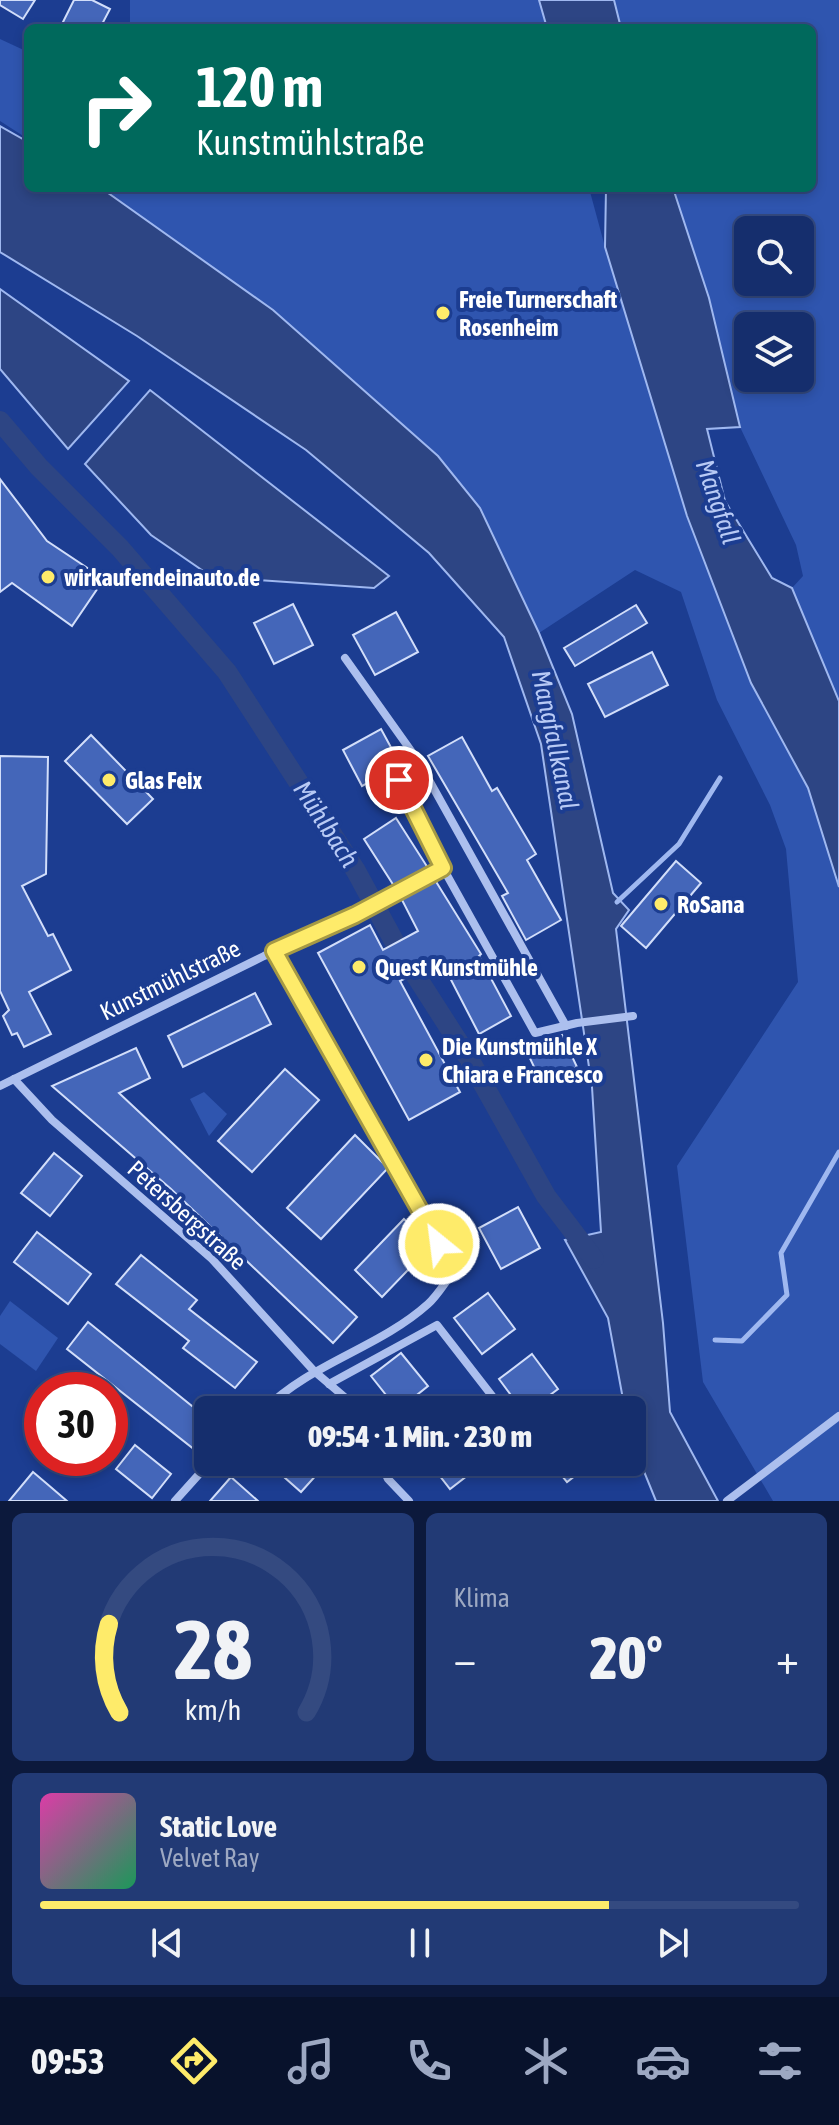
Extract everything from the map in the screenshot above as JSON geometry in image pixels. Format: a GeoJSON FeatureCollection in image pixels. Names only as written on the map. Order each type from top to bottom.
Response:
{"type":"FeatureCollection","features":[{"type":"Feature","properties":{"kind":"street"},"geometry":{"type":"LineString","coordinates":[[345,658],[419,762],[566,1026]]}},
{"type":"Feature","properties":{"kind":"street"},"geometry":{"type":"LineString","coordinates":[[419,762],[406,768],[399,780],[443,868],[535,1033],[577,1023],[633,1016]]}},
{"type":"Feature","properties":{"kind":"street","name":"Kunstmühlstraße"},"geometry":{"type":"LineString","coordinates":[[0,1086],[274,951],[388,899],[443,868]]}},
{"type":"Feature","properties":{"kind":"street"},"geometry":{"type":"LineString","coordinates":[[274,951],[439,1244],[451,1275],[429,1303],[401,1324],[314,1371],[279,1396]]}},
{"type":"Feature","properties":{"kind":"street","name":"Petersbergstraße"},"geometry":{"type":"LineString","coordinates":[[14,1079],[52,1120],[212,1259],[314,1371],[343,1396]]}},
{"type":"Feature","properties":{"kind":"street"},"geometry":{"type":"LineString","coordinates":[[329,1384],[437,1325],[492,1396]]}},
{"type":"Feature","properties":{"kind":"street"},"geometry":{"type":"LineString","coordinates":[[727,1501],[839,1416]]}},
{"type":"Feature","properties":{"kind":"street"},"geometry":{"type":"LineString","coordinates":[[175,1501],[197,1476]]}},
{"type":"Feature","properties":{"kind":"street"},"geometry":{"type":"LineString","coordinates":[[387,1476],[409,1501]]}},
{"type":"Feature","properties":{"kind":"shaded area"},"geometry":{"type":"Polygon","coordinates":[[[130,0],[539,0],[546,24],[130,24],[130,0]]]}},
{"type":"Feature","properties":{"kind":"shaded area"},"geometry":{"type":"Polygon","coordinates":[[[614,0],[839,0],[839,701],[792,588],[803,576],[796,545],[740,427],[709,298],[674,192],[816,192],[816,24],[620,24],[614,0]]]}},
{"type":"Feature","properties":{"kind":"shaded area"},"geometry":{"type":"Polygon","coordinates":[[[0,39],[24,50],[24,136],[0,121],[0,39]]]}},
{"type":"Feature","properties":{"kind":"shaded area"},"geometry":{"type":"Polygon","coordinates":[[[107,192],[590,192],[687,516],[751,683],[808,788],[839,887],[839,1501],[773,1501],[703,1382],[677,1166],[798,982],[786,849],[770,805],[717,700],[681,592],[635,570],[539,633],[480,508],[438,456],[273,310],[107,192]]]}},
{"type":"Feature","properties":{"kind":"shaded area"},"geometry":{"type":"Polygon","coordinates":[[[204,1092],[227,1114],[209,1136],[190,1099],[204,1092]]]}},
{"type":"Feature","properties":{"kind":"shaded area"},"geometry":{"type":"Polygon","coordinates":[[[10,1301],[58,1338],[36,1371],[0,1344],[0,1316],[10,1301]]]}},
{"type":"Feature","properties":{"kind":"water"},"geometry":{"type":"Polygon","coordinates":[[[539,0],[614,0],[620,24],[546,24],[539,0]]]}},
{"type":"Feature","properties":{"kind":"water","name":"Mangfallkanal"},"geometry":{"type":"Polygon","coordinates":[[[0,126],[24,140],[24,192],[107,192],[273,310],[438,456],[480,508],[539,633],[572,714],[613,893],[629,910],[616,929],[663,1323],[670,1412],[718,1501],[656,1501],[646,1476],[646,1396],[622,1396],[608,1318],[565,1240],[601,1232],[592,1087],[541,744],[504,637],[429,553],[306,450],[137,336],[0,252],[0,126]]]}},
{"type":"Feature","properties":{"kind":"water","name":"Mangfall"},"geometry":{"type":"Polygon","coordinates":[[[606,192],[674,192],[709,298],[740,427],[707,429],[725,501],[772,578],[792,588],[839,701],[839,887],[808,788],[751,683],[687,516],[605,247],[606,192]]]}},
{"type":"Feature","properties":{"kind":"water"},"geometry":{"type":"Polygon","coordinates":[[[0,289],[129,381],[68,449],[0,369],[0,289]]]}},
{"type":"Feature","properties":{"kind":"water"},"geometry":{"type":"Polygon","coordinates":[[[150,390],[389,576],[374,588],[212,577],[151,535],[85,464],[150,390]]]}},
{"type":"Feature","properties":{"kind":"building"},"geometry":{"type":"Polygon","coordinates":[[[0,0],[35,0],[23,19],[0,5],[0,0]]]}},
{"type":"Feature","properties":{"kind":"building"},"geometry":{"type":"Polygon","coordinates":[[[74,0],[92,0],[110,9],[102,24],[62,24],[74,0]]]}},
{"type":"Feature","properties":{"kind":"building"},"geometry":{"type":"Polygon","coordinates":[[[0,479],[47,541],[104,579],[72,626],[12,583],[0,592],[0,479]]]}},
{"type":"Feature","properties":{"kind":"building"},"geometry":{"type":"Polygon","coordinates":[[[293,604],[313,645],[274,664],[254,623],[293,604]]]}},
{"type":"Feature","properties":{"kind":"building"},"geometry":{"type":"Polygon","coordinates":[[[636,605],[647,623],[575,666],[564,648],[636,605]]]}},
{"type":"Feature","properties":{"kind":"building"},"geometry":{"type":"Polygon","coordinates":[[[396,612],[418,652],[375,675],[353,635],[396,612]]]}},
{"type":"Feature","properties":{"kind":"building"},"geometry":{"type":"Polygon","coordinates":[[[652,652],[668,685],[605,717],[588,684],[652,652]]]}},
{"type":"Feature","properties":{"kind":"building"},"geometry":{"type":"Polygon","coordinates":[[[381,729],[400,764],[362,786],[343,750],[381,729]]]}},
{"type":"Feature","properties":{"kind":"building","name":"Glas Feix"},"geometry":{"type":"Polygon","coordinates":[[[91,735],[153,799],[127,824],[65,761],[91,735]]]}},
{"type":"Feature","properties":{"kind":"building"},"geometry":{"type":"Polygon","coordinates":[[[462,737],[492,791],[497,788],[536,854],[527,860],[561,920],[526,940],[502,896],[508,893],[428,756],[462,737]]]}},
{"type":"Feature","properties":{"kind":"building"},"geometry":{"type":"Polygon","coordinates":[[[0,756],[48,757],[46,874],[22,886],[48,936],[53,934],[71,970],[29,992],[51,1034],[24,1047],[17,1033],[12,1035],[3,1016],[9,1010],[0,991],[0,756]]]}},
{"type":"Feature","properties":{"kind":"building"},"geometry":{"type":"Polygon","coordinates":[[[396,818],[428,868],[394,886],[364,839],[396,818]]]}},
{"type":"Feature","properties":{"kind":"building","name":"RoSana"},"geometry":{"type":"Polygon","coordinates":[[[676,861],[701,883],[646,948],[621,926],[676,861]]]}},
{"type":"Feature","properties":{"kind":"building"},"geometry":{"type":"Polygon","coordinates":[[[435,880],[481,954],[479,956],[511,1016],[479,1034],[448,974],[445,976],[436,962],[400,981],[460,1092],[409,1120],[318,953],[370,925],[383,950],[418,931],[401,898],[435,880]]]}},
{"type":"Feature","properties":{"kind":"building"},"geometry":{"type":"Polygon","coordinates":[[[255,993],[271,1024],[183,1067],[168,1036],[255,993]]]}},
{"type":"Feature","properties":{"kind":"building"},"geometry":{"type":"Polygon","coordinates":[[[562,1035],[577,1067],[542,1084],[527,1052],[562,1035]]]}},
{"type":"Feature","properties":{"kind":"building"},"geometry":{"type":"Polygon","coordinates":[[[136,1048],[150,1078],[119,1093],[357,1317],[333,1343],[171,1189],[52,1086],[136,1048]]]}},
{"type":"Feature","properties":{"kind":"building"},"geometry":{"type":"Polygon","coordinates":[[[285,1069],[319,1100],[252,1172],[218,1141],[285,1069]]]}},
{"type":"Feature","properties":{"kind":"building"},"geometry":{"type":"Polygon","coordinates":[[[355,1135],[388,1168],[321,1239],[287,1208],[355,1135]]]}},
{"type":"Feature","properties":{"kind":"building"},"geometry":{"type":"Polygon","coordinates":[[[54,1153],[82,1176],[50,1216],[21,1193],[54,1153]]]}},
{"type":"Feature","properties":{"kind":"building"},"geometry":{"type":"Polygon","coordinates":[[[518,1207],[540,1248],[501,1269],[479,1228],[518,1207]]]}},
{"type":"Feature","properties":{"kind":"building"},"geometry":{"type":"Polygon","coordinates":[[[404,1219],[432,1245],[382,1297],[355,1270],[404,1219]]]}},
{"type":"Feature","properties":{"kind":"building"},"geometry":{"type":"Polygon","coordinates":[[[37,1232],[91,1274],[68,1304],[14,1262],[37,1232]]]}},
{"type":"Feature","properties":{"kind":"building"},"geometry":{"type":"Polygon","coordinates":[[[141,1255],[197,1300],[189,1309],[257,1362],[235,1388],[183,1348],[189,1341],[116,1284],[141,1255]]]}},
{"type":"Feature","properties":{"kind":"building"},"geometry":{"type":"Polygon","coordinates":[[[488,1293],[515,1329],[482,1354],[454,1318],[488,1293]]]}},
{"type":"Feature","properties":{"kind":"building"},"geometry":{"type":"Polygon","coordinates":[[[88,1322],[194,1408],[194,1449],[128,1397],[128,1372],[96,1372],[67,1349],[88,1322]]]}},
{"type":"Feature","properties":{"kind":"building"},"geometry":{"type":"Polygon","coordinates":[[[401,1353],[428,1386],[416,1396],[387,1396],[371,1376],[401,1353]]]}},
{"type":"Feature","properties":{"kind":"building"},"geometry":{"type":"Polygon","coordinates":[[[532,1354],[558,1389],[549,1396],[512,1396],[499,1379],[532,1354]]]}},
{"type":"Feature","properties":{"kind":"building"},"geometry":{"type":"Polygon","coordinates":[[[135,1445],[171,1474],[152,1498],[125,1476],[128,1476],[128,1454],[135,1445]]]}},
{"type":"Feature","properties":{"kind":"building"},"geometry":{"type":"Polygon","coordinates":[[[30,1476],[38,1476],[67,1501],[9,1501],[30,1476]]]}},
{"type":"Feature","properties":{"kind":"building"},"geometry":{"type":"Polygon","coordinates":[[[283,1476],[315,1476],[301,1492],[283,1476]]]}},
{"type":"Feature","properties":{"kind":"building"},"geometry":{"type":"Polygon","coordinates":[[[440,1476],[467,1476],[450,1489],[440,1476]]]}},
{"type":"Feature","properties":{"kind":"building"},"geometry":{"type":"Polygon","coordinates":[[[231,1477],[258,1501],[210,1501],[231,1477]]]}},
{"type":"Feature","properties":{"kind":"waterway","name":"Mühlbach"},"geometry":{"type":"LineString","coordinates":[[0,421],[39,467],[120,548],[227,672],[356,871],[395,943],[468,1057],[546,1196],[594,1259]]}},
{"type":"Feature","properties":{"kind":"waterway"},"geometry":{"type":"LineString","coordinates":[[617,902],[679,844],[720,778]]}},
{"type":"Feature","properties":{"kind":"waterway"},"geometry":{"type":"LineString","coordinates":[[715,1340],[742,1341],[787,1295],[781,1253],[839,1152]]}},
{"type":"Feature","properties":{"kind":"place","name":"Freie Turnerschaft Rosenheim"},"geometry":{"type":"Point","coordinates":[443,313]}},
{"type":"Feature","properties":{"kind":"place","name":"wirkaufendeinauto.de"},"geometry":{"type":"Point","coordinates":[48,577]}},
{"type":"Feature","properties":{"kind":"place","name":"Glas Feix"},"geometry":{"type":"Point","coordinates":[109,780]}},
{"type":"Feature","properties":{"kind":"place","name":"RoSana"},"geometry":{"type":"Point","coordinates":[661,904]}},
{"type":"Feature","properties":{"kind":"place","name":"Quest Kunstmühle"},"geometry":{"type":"Point","coordinates":[359,967]}},
{"type":"Feature","properties":{"kind":"place","name":"Die Kunstmühle X Chiara e Francesco"},"geometry":{"type":"Point","coordinates":[426,1060]}},
{"type":"Feature","properties":{"kind":"route"},"geometry":{"type":"LineString","coordinates":[[399,780],[443,868],[388,899],[274,951],[439,1244]]}}]}
